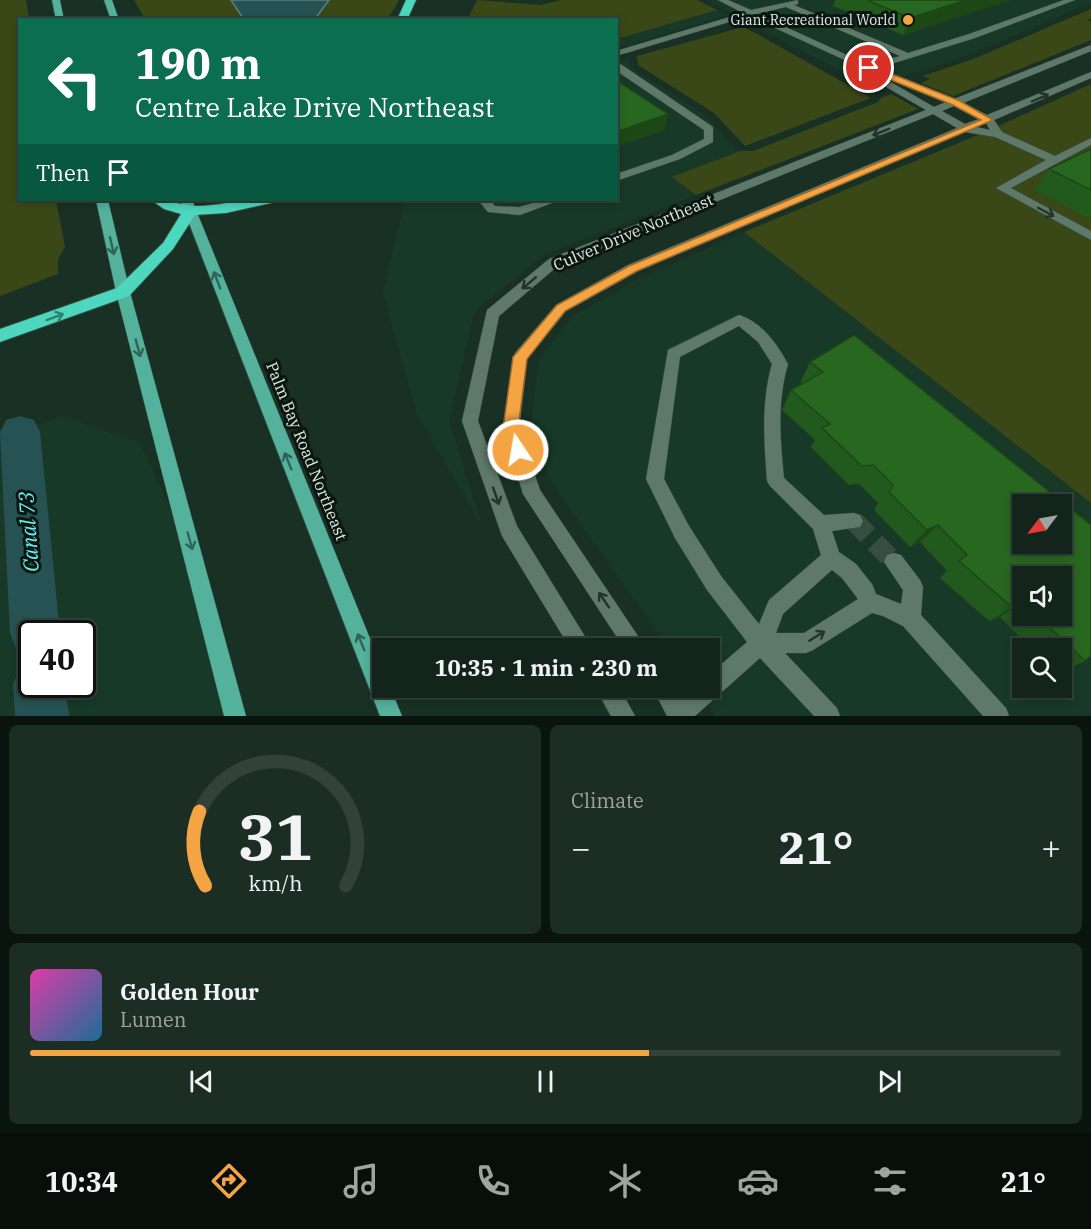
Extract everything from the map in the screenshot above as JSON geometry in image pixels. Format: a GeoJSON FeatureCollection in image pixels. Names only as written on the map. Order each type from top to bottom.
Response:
{"type":"FeatureCollection","features":[{"type":"Feature","properties":{"kind":"highway"},"geometry":{"type":"LineString","coordinates":[[403,18],[411,0]]}},
{"type":"Feature","properties":{"kind":"highway"},"geometry":{"type":"LineString","coordinates":[[164,201],[230,209],[262,201]]}},
{"type":"Feature","properties":{"kind":"highway"},"geometry":{"type":"LineString","coordinates":[[0,336],[123,292],[168,246],[189,205]]}},
{"type":"Feature","properties":{"kind":"main road"},"geometry":{"type":"LineString","coordinates":[[56,0],[60,18]]}},
{"type":"Feature","properties":{"kind":"main road"},"geometry":{"type":"LineString","coordinates":[[108,0],[114,18]]}},
{"type":"Feature","properties":{"kind":"main road"},"geometry":{"type":"LineString","coordinates":[[102,201],[123,292],[235,716]]}},
{"type":"Feature","properties":{"kind":"main road","name":"Palm Bay Road Northeast"},"geometry":{"type":"LineString","coordinates":[[189,205],[391,716]]}},
{"type":"Feature","properties":{"kind":"street"},"geometry":{"type":"LineString","coordinates":[[722,0],[854,62],[966,129],[998,134],[1055,160]]}},
{"type":"Feature","properties":{"kind":"street"},"geometry":{"type":"LineString","coordinates":[[618,53],[750,13],[801,0]]}},
{"type":"Feature","properties":{"kind":"street"},"geometry":{"type":"LineString","coordinates":[[866,69],[1071,0]]}},
{"type":"Feature","properties":{"kind":"street"},"geometry":{"type":"LineString","coordinates":[[786,4],[908,56]]}},
{"type":"Feature","properties":{"kind":"street","name":"Culver Drive Northeast"},"geometry":{"type":"LineString","coordinates":[[576,638],[509,530],[470,421],[492,314],[554,262],[1091,48]]}},
{"type":"Feature","properties":{"kind":"street"},"geometry":{"type":"LineString","coordinates":[[866,69],[956,103],[989,120],[998,134]]}},
{"type":"Feature","properties":{"kind":"street"},"geometry":{"type":"LineString","coordinates":[[618,177],[676,157],[708,140],[710,129],[619,70]]}},
{"type":"Feature","properties":{"kind":"street","name":"Culver Drive Northeast"},"geometry":{"type":"LineString","coordinates":[[629,638],[532,494],[511,429],[520,357],[561,308],[633,268],[989,120],[1091,75]]}},
{"type":"Feature","properties":{"kind":"street"},"geometry":{"type":"LineString","coordinates":[[1091,141],[1002,188],[1091,236]]}},
{"type":"Feature","properties":{"kind":"street"},"geometry":{"type":"LineString","coordinates":[[485,201],[492,209],[520,212],[551,201]]}},
{"type":"Feature","properties":{"kind":"street"},"geometry":{"type":"LineString","coordinates":[[829,716],[761,643],[714,583],[682,532],[655,479],[673,354],[739,320],[751,326],[775,352],[780,364],[773,388],[771,439],[776,481],[820,524],[832,558],[849,572],[865,591],[870,603]]}},
{"type":"Feature","properties":{"kind":"street"},"geometry":{"type":"LineString","coordinates":[[820,524],[854,521]]}},
{"type":"Feature","properties":{"kind":"street"},"geometry":{"type":"LineString","coordinates":[[670,698],[680,715],[761,643],[776,607],[832,558]]}},
{"type":"Feature","properties":{"kind":"street"},"geometry":{"type":"LineString","coordinates":[[894,562],[913,586],[910,619]]}},
{"type":"Feature","properties":{"kind":"street"},"geometry":{"type":"LineString","coordinates":[[761,643],[806,643],[870,603],[885,606],[910,619],[998,716]]}},
{"type":"Feature","properties":{"kind":"street"},"geometry":{"type":"LineString","coordinates":[[613,698],[624,716]]}},
{"type":"Feature","properties":{"kind":"shaded area"},"geometry":{"type":"Polygon","coordinates":[[[0,0],[26,0],[29,18],[18,18],[18,201],[56,201],[65,247],[58,259],[58,274],[0,296],[0,0]]]}},
{"type":"Feature","properties":{"kind":"shaded area"},"geometry":{"type":"Polygon","coordinates":[[[134,0],[231,0],[243,18],[144,18],[134,0]]]}},
{"type":"Feature","properties":{"kind":"shaded area"},"geometry":{"type":"Polygon","coordinates":[[[329,0],[399,0],[389,18],[316,18],[329,0]]]}},
{"type":"Feature","properties":{"kind":"shaded area"},"geometry":{"type":"Polygon","coordinates":[[[477,0],[541,5],[561,0],[697,0],[717,10],[618,39],[618,18],[468,18],[477,0]]]}},
{"type":"Feature","properties":{"kind":"shaded area"},"geometry":{"type":"Polygon","coordinates":[[[707,0],[1091,0],[1091,3],[968,55],[871,87],[707,0]]]}},
{"type":"Feature","properties":{"kind":"shaded area"},"geometry":{"type":"Polygon","coordinates":[[[1091,9],[1091,18],[1087,20],[1091,21],[1091,40],[953,96],[921,83],[930,79],[923,76],[976,58],[1091,9]]]}},
{"type":"Feature","properties":{"kind":"shaded area"},"geometry":{"type":"Polygon","coordinates":[[[717,10],[727,15],[618,49],[618,39],[717,10]]]}},
{"type":"Feature","properties":{"kind":"shaded area"},"geometry":{"type":"Polygon","coordinates":[[[743,27],[871,98],[745,146],[714,113],[638,65],[637,56],[743,27]]]}},
{"type":"Feature","properties":{"kind":"shaded area"},"geometry":{"type":"Polygon","coordinates":[[[628,57],[630,67],[705,115],[740,151],[673,177],[696,195],[546,254],[479,307],[474,314],[449,421],[482,526],[417,414],[383,293],[405,201],[618,201],[618,60],[628,57]]]}},
{"type":"Feature","properties":{"kind":"shaded area"},"geometry":{"type":"Polygon","coordinates":[[[1091,84],[1091,503],[744,232],[985,132],[1091,84]]]}},
{"type":"Feature","properties":{"kind":"shaded area"},"geometry":{"type":"Polygon","coordinates":[[[891,94],[918,109],[696,195],[672,177],[740,151],[753,151],[878,102],[881,98],[891,94]]]}},
{"type":"Feature","properties":{"kind":"shaded area"},"geometry":{"type":"Polygon","coordinates":[[[744,232],[1091,503],[1091,716],[716,716],[704,698],[720,698],[720,638],[662,638],[553,485],[531,425],[539,360],[574,315],[643,277],[744,232]]]}},
{"type":"Feature","properties":{"kind":"shaded area"},"geometry":{"type":"Polygon","coordinates":[[[61,416],[140,443],[198,568],[235,716],[0,716],[0,439],[61,416]]]}},
{"type":"Feature","properties":{"kind":"water"},"geometry":{"type":"Polygon","coordinates":[[[231,0],[329,0],[316,18],[243,18],[231,0]]]}},
{"type":"Feature","properties":{"kind":"building"},"geometry":{"type":"Polygon","coordinates":[[[867,0],[966,0],[910,18],[867,0]]]}},
{"type":"Feature","properties":{"kind":"building"},"geometry":{"type":"Polygon","coordinates":[[[618,81],[668,114],[618,131],[618,81]]]}},
{"type":"Feature","properties":{"kind":"building"},"geometry":{"type":"Polygon","coordinates":[[[1091,149],[1091,190],[1049,169],[1091,149]]]}},
{"type":"Feature","properties":{"kind":"building"},"geometry":{"type":"Polygon","coordinates":[[[854,335],[1052,494],[1012,494],[1012,554],[1072,554],[1072,510],[1091,525],[1091,656],[1085,661],[1072,649],[1072,638],[1061,638],[1048,626],[1072,626],[1072,566],[1012,566],[1012,607],[959,561],[967,555],[938,525],[927,530],[889,492],[893,485],[873,465],[862,466],[822,428],[830,424],[791,390],[823,372],[810,362],[854,335]]]}},
{"type":"Feature","properties":{"kind":"waterway","name":"Canal 73"},"geometry":{"type":"LineString","coordinates":[[20,432],[34,620]]}},
{"type":"Feature","properties":{"kind":"waterway","name":"Canal 73"},"geometry":{"type":"LineString","coordinates":[[40,698],[42,716]]}},
{"type":"Feature","properties":{"kind":"tunnel"},"geometry":{"type":"LineString","coordinates":[[854,521],[894,562]]}},
{"type":"Feature","properties":{"kind":"place","name":"Giant Recreational World"},"geometry":{"type":"Point","coordinates":[908,20]}},
{"type":"Feature","properties":{"kind":"route"},"geometry":{"type":"LineString","coordinates":[[518,450],[511,429],[520,357],[561,308],[633,268],[989,120],[956,103],[869,68]]}}]}
